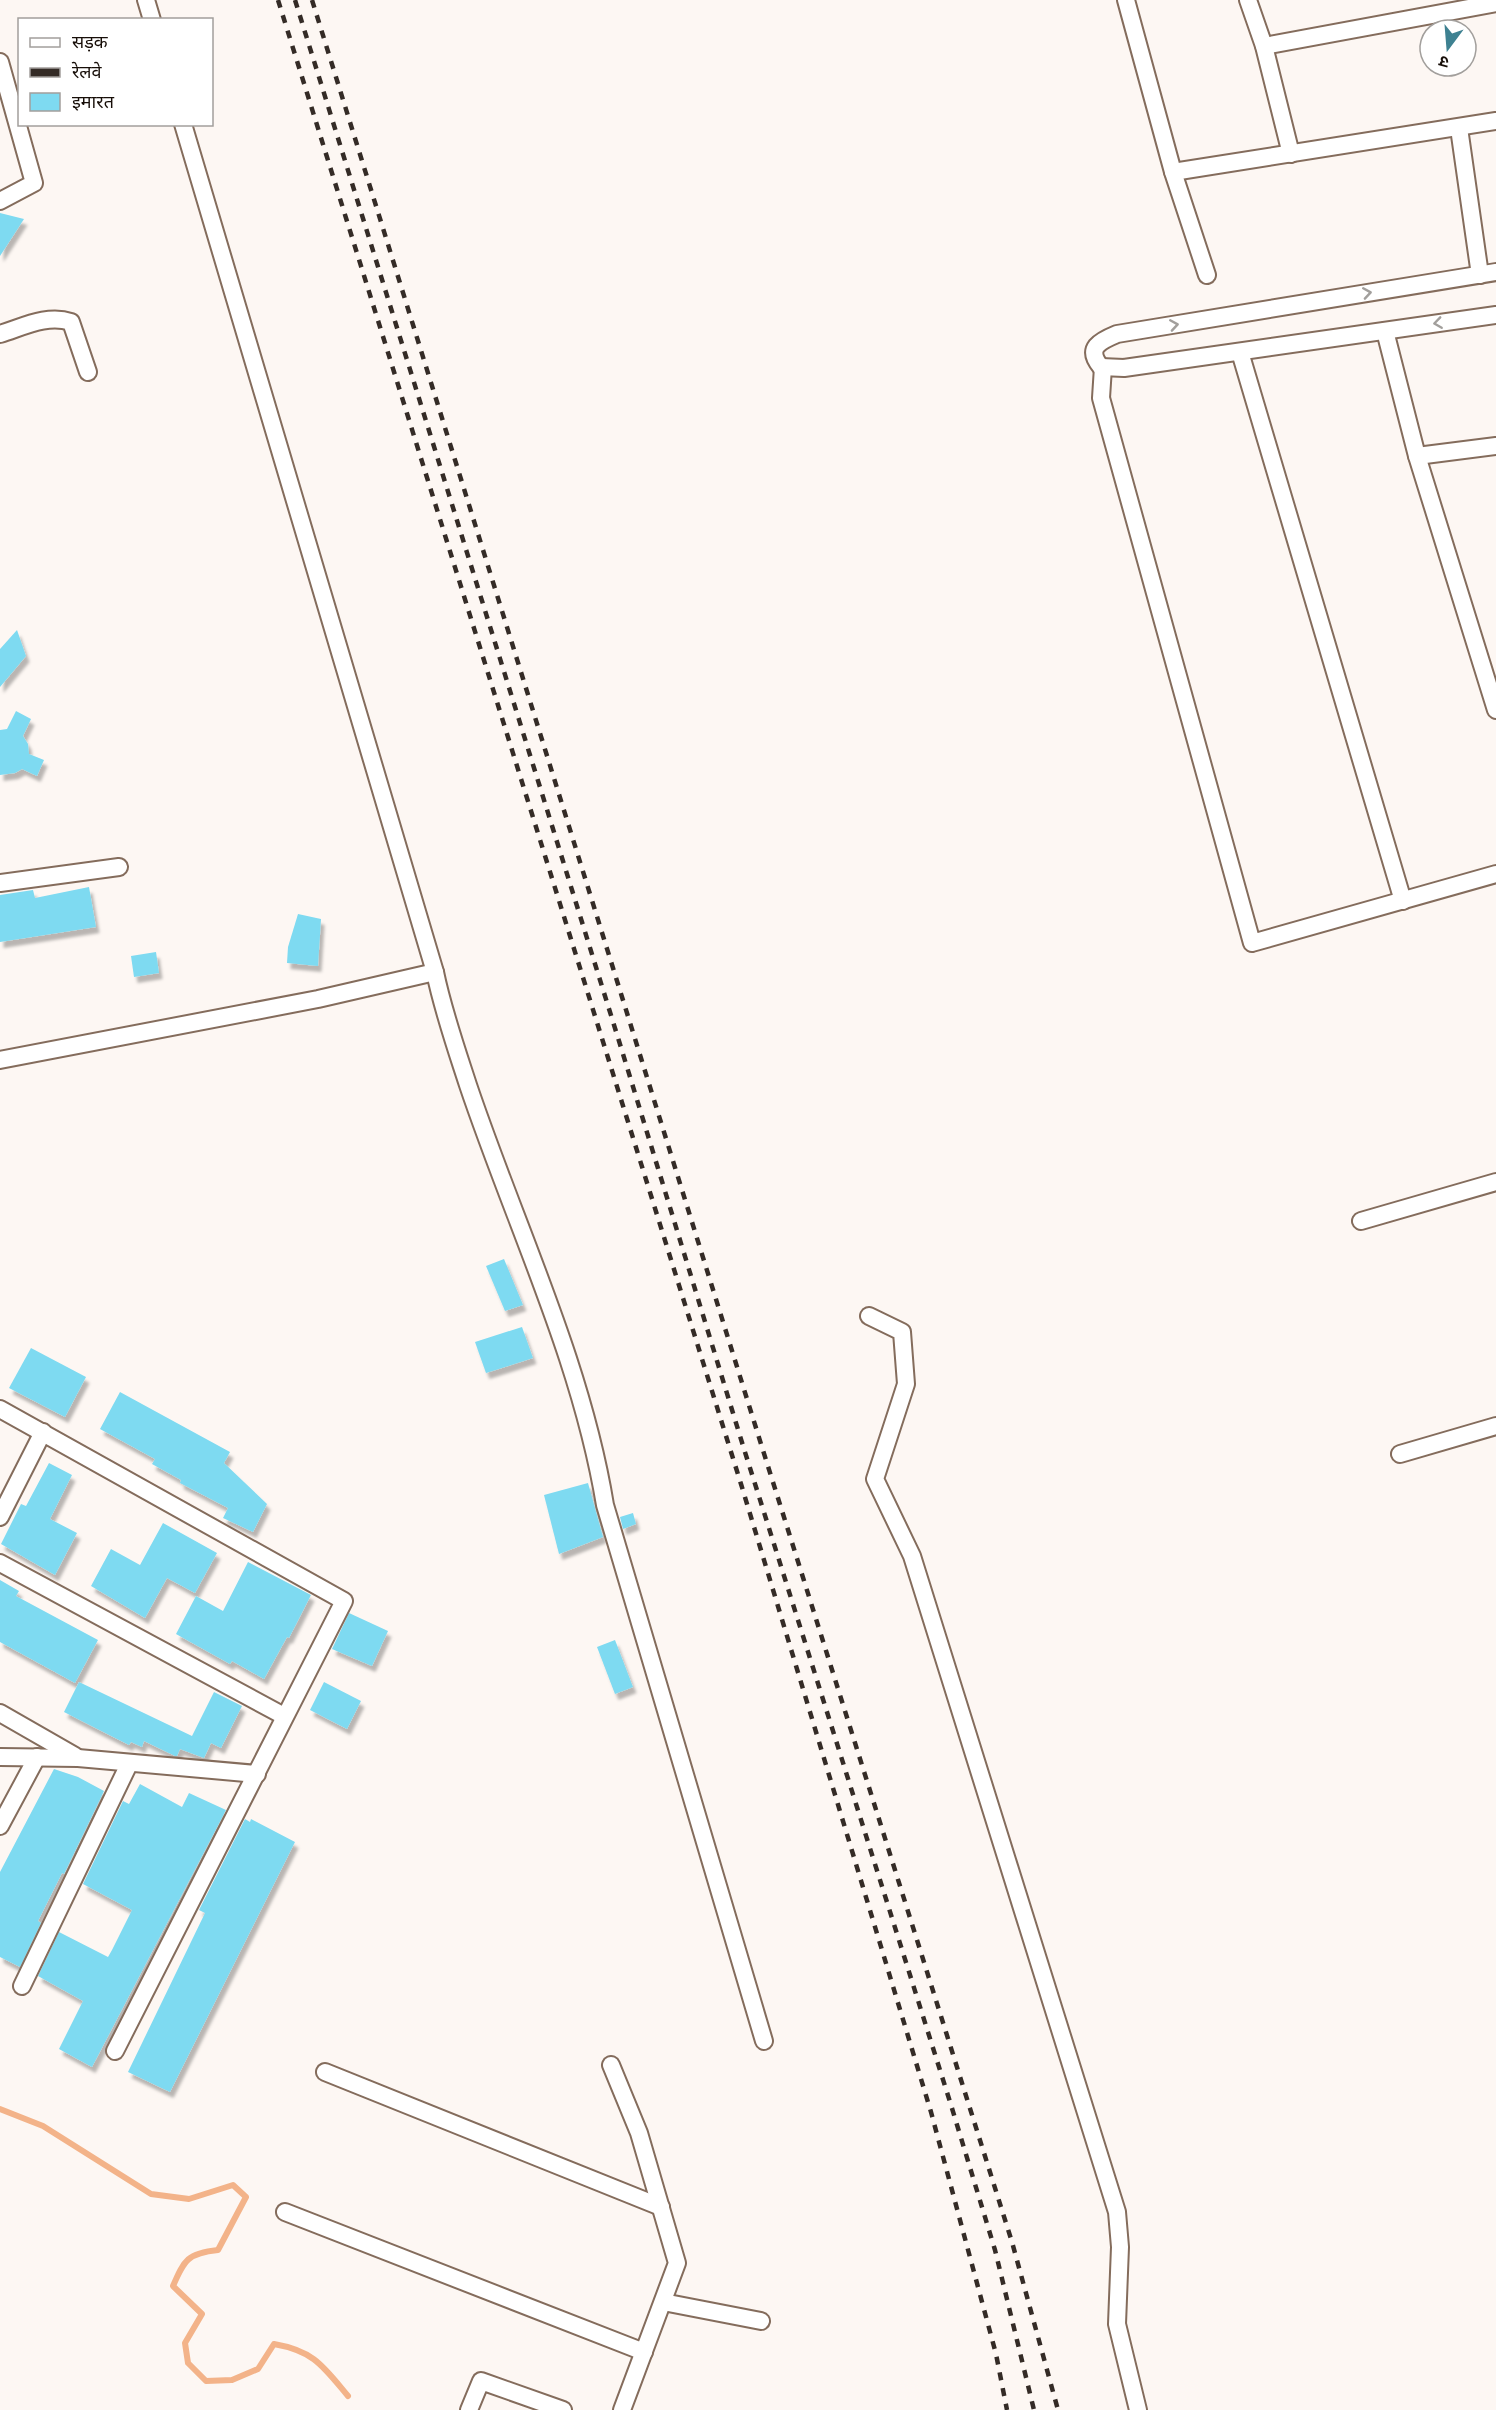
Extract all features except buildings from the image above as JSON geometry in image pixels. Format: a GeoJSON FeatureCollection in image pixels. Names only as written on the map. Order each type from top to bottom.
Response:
{"type":"FeatureCollection","features":[{"type":"Feature","properties":{"kind":"street"},"geometry":{"type":"LineString","coordinates":[[147,0],[152,18]]}},
{"type":"Feature","properties":{"kind":"street"},"geometry":{"type":"LineString","coordinates":[[1126,0],[1173,172],[1207,275]]}},
{"type":"Feature","properties":{"kind":"street"},"geometry":{"type":"LineString","coordinates":[[1248,0],[1264,46],[1290,154]]}},
{"type":"Feature","properties":{"kind":"street"},"geometry":{"type":"LineString","coordinates":[[1264,46],[1442,6],[1496,3]]}},
{"type":"Feature","properties":{"kind":"street"},"geometry":{"type":"LineString","coordinates":[[0,62],[34,183],[0,201]]}},
{"type":"Feature","properties":{"kind":"street"},"geometry":{"type":"LineString","coordinates":[[1173,172],[1496,121]]}},
{"type":"Feature","properties":{"kind":"street"},"geometry":{"type":"LineString","coordinates":[[184,126],[435,972],[442,1008],[490,1151],[559,1326],[590,1433],[605,1505],[764,2041]]}},
{"type":"Feature","properties":{"kind":"street"},"geometry":{"type":"LineString","coordinates":[[1459,128],[1488,273],[1116,334],[1099,342],[1094,352],[1095,360],[1103,367],[1124,368],[1496,315]]}},
{"type":"Feature","properties":{"kind":"street"},"geometry":{"type":"LineString","coordinates":[[0,334],[45,320],[61,319],[71,322],[88,372]]}},
{"type":"Feature","properties":{"kind":"street"},"geometry":{"type":"LineString","coordinates":[[1385,331],[1417,456],[1488,658],[1496,710]]}},
{"type":"Feature","properties":{"kind":"street"},"geometry":{"type":"LineString","coordinates":[[1240,352],[1403,901]]}},
{"type":"Feature","properties":{"kind":"street"},"geometry":{"type":"LineString","coordinates":[[1103,367],[1101,398],[1252,944],[1496,874]]}},
{"type":"Feature","properties":{"kind":"street"},"geometry":{"type":"LineString","coordinates":[[1417,456],[1496,446]]}},
{"type":"Feature","properties":{"kind":"street"},"geometry":{"type":"LineString","coordinates":[[0,883],[119,867]]}},
{"type":"Feature","properties":{"kind":"street"},"geometry":{"type":"LineString","coordinates":[[0,1060],[318,999],[435,972]]}},
{"type":"Feature","properties":{"kind":"street"},"geometry":{"type":"LineString","coordinates":[[1361,1221],[1496,1182]]}},
{"type":"Feature","properties":{"kind":"street"},"geometry":{"type":"LineString","coordinates":[[868,1316],[902,1332],[906,1383],[874,1479],[912,1556],[1117,2212],[1120,2247],[1118,2324],[1138,2410]]}},
{"type":"Feature","properties":{"kind":"street"},"geometry":{"type":"LineString","coordinates":[[0,1409],[344,1601],[115,2051]]}},
{"type":"Feature","properties":{"kind":"street"},"geometry":{"type":"LineString","coordinates":[[1400,1454],[1496,1426]]}},
{"type":"Feature","properties":{"kind":"street"},"geometry":{"type":"LineString","coordinates":[[0,1517],[43,1432]]}},
{"type":"Feature","properties":{"kind":"street"},"geometry":{"type":"LineString","coordinates":[[0,1563],[284,1716]]}},
{"type":"Feature","properties":{"kind":"street"},"geometry":{"type":"LineString","coordinates":[[0,1713],[78,1758]]}},
{"type":"Feature","properties":{"kind":"street"},"geometry":{"type":"LineString","coordinates":[[0,1757],[78,1758],[257,1774]]}},
{"type":"Feature","properties":{"kind":"street"},"geometry":{"type":"LineString","coordinates":[[0,1826],[37,1757]]}},
{"type":"Feature","properties":{"kind":"street"},"geometry":{"type":"LineString","coordinates":[[22,1986],[129,1764]]}},
{"type":"Feature","properties":{"kind":"street"},"geometry":{"type":"LineString","coordinates":[[611,2065],[639,2133],[677,2263],[622,2410]]}},
{"type":"Feature","properties":{"kind":"street"},"geometry":{"type":"LineString","coordinates":[[325,2072],[661,2207]]}},
{"type":"Feature","properties":{"kind":"street"},"geometry":{"type":"LineString","coordinates":[[285,2211],[644,2352]]}},
{"type":"Feature","properties":{"kind":"street"},"geometry":{"type":"LineString","coordinates":[[663,2302],[761,2321]]}},
{"type":"Feature","properties":{"kind":"street"},"geometry":{"type":"LineString","coordinates":[[469,2410],[481,2381],[562,2410]]}},
{"type":"Feature","properties":{"kind":"waterway"},"geometry":{"type":"LineString","coordinates":[[0,2109],[43,2126],[151,2194],[189,2199],[233,2185],[246,2197],[218,2250],[200,2253],[188,2259],[173,2286],[202,2314],[185,2343],[188,2363],[206,2381],[232,2380],[258,2369],[274,2344],[299,2351],[317,2361],[348,2396]]}},
{"type":"Feature","properties":{"kind":"railway"},"geometry":{"type":"LineString","coordinates":[[278,0],[741,1484],[931,2112],[996,2354],[1007,2410]]}},
{"type":"Feature","properties":{"kind":"railway"},"geometry":{"type":"LineString","coordinates":[[295,0],[744,1449],[951,2105],[995,2250],[1034,2410]]}},
{"type":"Feature","properties":{"kind":"railway"},"geometry":{"type":"LineString","coordinates":[[312,0],[1012,2242],[1058,2410]]}}]}
